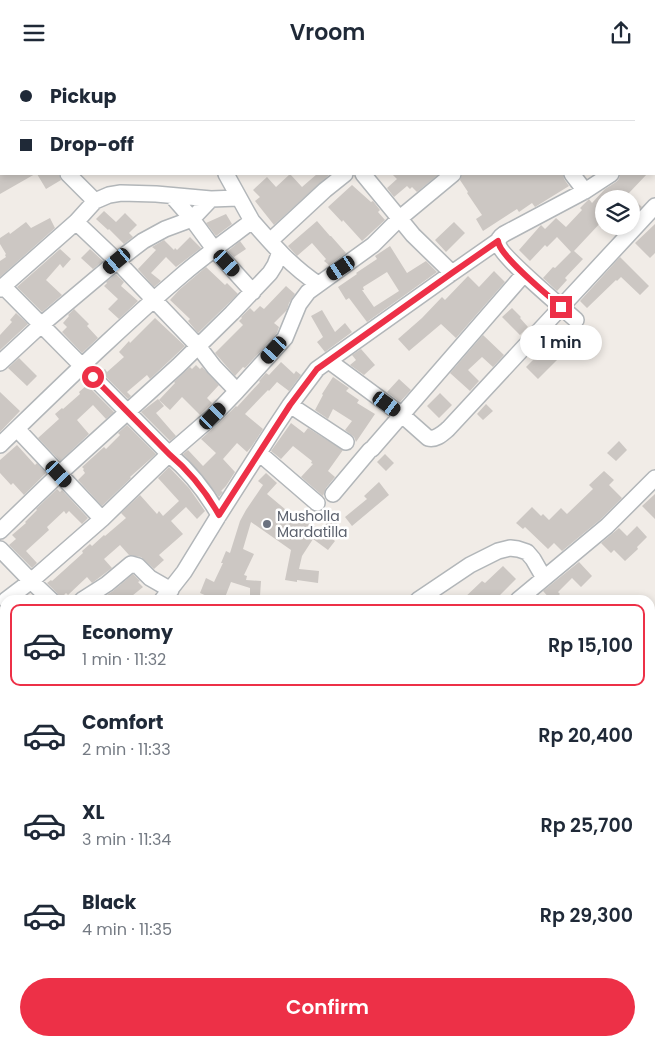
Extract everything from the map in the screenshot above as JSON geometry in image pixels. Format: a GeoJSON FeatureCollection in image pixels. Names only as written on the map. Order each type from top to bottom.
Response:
{"type":"FeatureCollection","features":[{"type":"Feature","properties":{"kind":"street"},"geometry":{"type":"LineString","coordinates":[[69,175],[95,201]]}},
{"type":"Feature","properties":{"kind":"street"},"geometry":{"type":"LineString","coordinates":[[227,175],[252,221],[280,252],[304,274],[318,283]]}},
{"type":"Feature","properties":{"kind":"street"},"geometry":{"type":"LineString","coordinates":[[270,241],[344,175]]}},
{"type":"Feature","properties":{"kind":"street"},"geometry":{"type":"LineString","coordinates":[[365,175],[413,235],[452,273]]}},
{"type":"Feature","properties":{"kind":"street"},"geometry":{"type":"LineString","coordinates":[[14,595],[102,519],[238,391],[285,338],[299,304],[308,292],[373,245],[435,179],[449,175]]}},
{"type":"Feature","properties":{"kind":"street"},"geometry":{"type":"LineString","coordinates":[[573,175],[585,191]]}},
{"type":"Feature","properties":{"kind":"street"},"geometry":{"type":"LineString","coordinates":[[90,595],[107,584],[131,563],[138,566],[166,595],[184,572],[290,405],[317,369],[498,241],[504,234],[585,191],[609,175]]}},
{"type":"Feature","properties":{"kind":"street"},"geometry":{"type":"LineString","coordinates":[[219,515],[183,467],[2,288],[76,222],[95,201],[109,195],[121,193],[210,199],[238,197]]}},
{"type":"Feature","properties":{"kind":"street"},"geometry":{"type":"LineString","coordinates":[[172,196],[214,249],[253,291]]}},
{"type":"Feature","properties":{"kind":"street"},"geometry":{"type":"LineString","coordinates":[[0,363],[41,325],[117,261],[143,241],[165,229],[192,219],[210,199]]}},
{"type":"Feature","properties":{"kind":"street"},"geometry":{"type":"LineString","coordinates":[[328,361],[402,415],[428,437],[432,439],[440,436],[655,206]]}},
{"type":"Feature","properties":{"kind":"street"},"geometry":{"type":"LineString","coordinates":[[0,445],[154,299],[214,249],[252,221]]}},
{"type":"Feature","properties":{"kind":"street"},"geometry":{"type":"LineString","coordinates":[[76,222],[154,299],[198,346],[214,367],[238,391]]}},
{"type":"Feature","properties":{"kind":"street"},"geometry":{"type":"LineString","coordinates":[[498,241],[501,249],[516,267],[576,320]]}},
{"type":"Feature","properties":{"kind":"street"},"geometry":{"type":"LineString","coordinates":[[0,531],[198,346],[273,269],[280,252]]}},
{"type":"Feature","properties":{"kind":"street"},"geometry":{"type":"LineString","coordinates":[[333,494],[524,274]]}},
{"type":"Feature","properties":{"kind":"street"},"geometry":{"type":"LineString","coordinates":[[290,405],[346,442]]}},
{"type":"Feature","properties":{"kind":"street"},"geometry":{"type":"LineString","coordinates":[[17,429],[102,519]]}},
{"type":"Feature","properties":{"kind":"street"},"geometry":{"type":"LineString","coordinates":[[259,453],[316,503]]}},
{"type":"Feature","properties":{"kind":"street"},"geometry":{"type":"LineString","coordinates":[[524,595],[607,526],[655,478]]}},
{"type":"Feature","properties":{"kind":"street"},"geometry":{"type":"LineString","coordinates":[[425,595],[470,565],[498,551],[510,548],[527,552],[534,559],[544,578]]}},
{"type":"Feature","properties":{"kind":"street"},"geometry":{"type":"LineString","coordinates":[[0,549],[46,595]]}},
{"type":"Feature","properties":{"kind":"building"},"geometry":{"type":"Polygon","coordinates":[[[0,175],[33,175],[0,194],[0,175]]]}},
{"type":"Feature","properties":{"kind":"building"},"geometry":{"type":"Polygon","coordinates":[[[38,175],[59,175],[61,180],[46,189],[38,175]]]}},
{"type":"Feature","properties":{"kind":"building"},"geometry":{"type":"Polygon","coordinates":[[[289,175],[302,187],[316,175],[329,175],[274,225],[255,201],[260,197],[253,190],[267,177],[276,187],[289,175]]]}},
{"type":"Feature","properties":{"kind":"building"},"geometry":{"type":"Polygon","coordinates":[[[393,175],[438,175],[417,192],[412,187],[410,189],[407,186],[394,197],[387,188],[397,179],[393,175]]]}},
{"type":"Feature","properties":{"kind":"building"},"geometry":{"type":"Polygon","coordinates":[[[462,175],[563,175],[569,186],[535,207],[532,203],[519,212],[517,209],[483,231],[476,219],[482,215],[460,180],[462,175]]]}},
{"type":"Feature","properties":{"kind":"building"},"geometry":{"type":"Polygon","coordinates":[[[620,175],[646,175],[632,190],[604,190],[616,182],[620,175]]]}},
{"type":"Feature","properties":{"kind":"building"},"geometry":{"type":"Polygon","coordinates":[[[352,185],[371,202],[373,201],[380,210],[378,212],[385,220],[362,241],[328,207],[352,185]]]}},
{"type":"Feature","properties":{"kind":"building"},"geometry":{"type":"Polygon","coordinates":[[[589,199],[592,203],[595,200],[595,229],[574,251],[583,259],[565,278],[567,280],[557,291],[543,278],[571,252],[557,237],[547,247],[545,245],[530,261],[519,250],[541,225],[545,229],[556,218],[566,227],[582,210],[580,208],[589,199]]]}},
{"type":"Feature","properties":{"kind":"building"},"geometry":{"type":"Polygon","coordinates":[[[104,211],[116,222],[125,213],[137,225],[129,233],[133,237],[124,244],[108,230],[96,219],[104,211]]]}},
{"type":"Feature","properties":{"kind":"building"},"geometry":{"type":"Polygon","coordinates":[[[226,214],[232,224],[216,236],[206,223],[226,214]]]}},
{"type":"Feature","properties":{"kind":"building"},"geometry":{"type":"Polygon","coordinates":[[[50,218],[55,228],[0,277],[0,261],[6,257],[6,254],[0,244],[0,238],[9,232],[10,234],[26,222],[31,228],[50,218]]]}},
{"type":"Feature","properties":{"kind":"building"},"geometry":{"type":"Polygon","coordinates":[[[317,221],[346,253],[329,265],[324,261],[326,259],[312,243],[297,256],[288,246],[317,221]]]}},
{"type":"Feature","properties":{"kind":"building"},"geometry":{"type":"Polygon","coordinates":[[[454,222],[465,233],[446,252],[435,240],[454,222]]]}},
{"type":"Feature","properties":{"kind":"building"},"geometry":{"type":"Polygon","coordinates":[[[655,224],[655,253],[650,258],[635,243],[655,224]]]}},
{"type":"Feature","properties":{"kind":"building"},"geometry":{"type":"Polygon","coordinates":[[[190,237],[201,248],[176,267],[166,257],[151,273],[161,281],[154,287],[138,269],[156,250],[152,247],[164,240],[174,250],[175,248],[177,250],[190,237]]]}},
{"type":"Feature","properties":{"kind":"building"},"geometry":{"type":"Polygon","coordinates":[[[240,241],[246,249],[234,257],[228,251],[240,241]]]}},
{"type":"Feature","properties":{"kind":"building"},"geometry":{"type":"Polygon","coordinates":[[[390,246],[407,273],[426,261],[437,272],[367,322],[349,298],[346,300],[338,287],[377,259],[375,256],[390,246]],[[387,272],[363,287],[364,290],[362,290],[374,307],[399,291],[387,272]]]}},
{"type":"Feature","properties":{"kind":"building"},"geometry":{"type":"Polygon","coordinates":[[[60,249],[71,259],[63,268],[60,264],[46,280],[62,295],[42,312],[17,287],[60,249]]]}},
{"type":"Feature","properties":{"kind":"building"},"geometry":{"type":"Polygon","coordinates":[[[90,249],[103,261],[93,269],[81,258],[90,249]]]}},
{"type":"Feature","properties":{"kind":"building"},"geometry":{"type":"Polygon","coordinates":[[[620,257],[649,286],[640,295],[621,277],[587,308],[580,301],[620,257]]]}},
{"type":"Feature","properties":{"kind":"building"},"geometry":{"type":"Polygon","coordinates":[[[206,267],[225,285],[227,283],[238,294],[198,333],[188,321],[190,319],[170,300],[206,267]]]}},
{"type":"Feature","properties":{"kind":"building"},"geometry":{"type":"Polygon","coordinates":[[[494,271],[505,282],[456,338],[441,324],[409,351],[398,339],[442,297],[445,300],[468,276],[479,287],[494,271]]]}},
{"type":"Feature","properties":{"kind":"building"},"geometry":{"type":"Polygon","coordinates":[[[116,274],[124,282],[121,286],[138,301],[119,319],[108,309],[118,299],[104,286],[116,274]]]}},
{"type":"Feature","properties":{"kind":"building"},"geometry":{"type":"Polygon","coordinates":[[[286,286],[295,294],[287,310],[274,323],[279,327],[277,333],[245,368],[243,367],[235,376],[215,353],[243,325],[239,321],[250,308],[254,312],[260,306],[264,309],[286,286]]]}},
{"type":"Feature","properties":{"kind":"building"},"geometry":{"type":"Polygon","coordinates":[[[512,308],[528,327],[520,335],[502,317],[512,308]]]}},
{"type":"Feature","properties":{"kind":"building"},"geometry":{"type":"Polygon","coordinates":[[[74,309],[89,324],[87,326],[98,338],[82,353],[62,332],[67,327],[63,323],[74,309]]]}},
{"type":"Feature","properties":{"kind":"building"},"geometry":{"type":"Polygon","coordinates":[[[322,310],[335,332],[345,323],[352,332],[325,352],[317,342],[323,337],[311,316],[322,310]]]}},
{"type":"Feature","properties":{"kind":"building"},"geometry":{"type":"Polygon","coordinates":[[[16,313],[28,324],[0,350],[0,335],[12,322],[10,320],[16,313]]]}},
{"type":"Feature","properties":{"kind":"building"},"geometry":{"type":"Polygon","coordinates":[[[155,318],[185,346],[150,379],[147,375],[127,392],[131,396],[128,399],[101,372],[105,369],[107,372],[124,357],[119,352],[155,318]]]}},
{"type":"Feature","properties":{"kind":"building"},"geometry":{"type":"Polygon","coordinates":[[[483,335],[504,355],[493,367],[482,357],[468,370],[479,381],[470,391],[450,373],[483,335]]]}},
{"type":"Feature","properties":{"kind":"building"},"geometry":{"type":"Polygon","coordinates":[[[557,336],[570,349],[538,379],[526,367],[557,336]]]}},
{"type":"Feature","properties":{"kind":"building"},"geometry":{"type":"Polygon","coordinates":[[[361,349],[375,365],[364,375],[350,365],[356,360],[352,355],[361,349]]]}},
{"type":"Feature","properties":{"kind":"building"},"geometry":{"type":"Polygon","coordinates":[[[19,358],[37,376],[27,386],[8,368],[19,358]]]}},
{"type":"Feature","properties":{"kind":"building"},"geometry":{"type":"Polygon","coordinates":[[[281,362],[294,374],[296,371],[301,375],[289,391],[277,382],[245,414],[263,429],[247,452],[237,443],[223,459],[235,472],[221,491],[223,492],[219,497],[183,454],[188,450],[203,466],[216,453],[201,439],[237,407],[266,373],[269,375],[281,362]]]}},
{"type":"Feature","properties":{"kind":"building"},"geometry":{"type":"Polygon","coordinates":[[[196,365],[200,369],[202,367],[219,385],[207,398],[212,403],[200,415],[182,397],[170,410],[159,400],[174,382],[190,367],[192,369],[196,365]]]}},
{"type":"Feature","properties":{"kind":"building"},"geometry":{"type":"Polygon","coordinates":[[[333,377],[349,388],[346,391],[359,400],[357,403],[375,414],[356,442],[354,437],[345,430],[352,421],[333,409],[328,419],[315,410],[322,394],[333,377]]]}},
{"type":"Feature","properties":{"kind":"building"},"geometry":{"type":"Polygon","coordinates":[[[399,379],[411,390],[400,402],[387,392],[399,379]]]}},
{"type":"Feature","properties":{"kind":"building"},"geometry":{"type":"Polygon","coordinates":[[[87,385],[114,412],[106,419],[93,405],[77,420],[89,434],[60,461],[38,438],[59,419],[55,414],[80,394],[79,392],[87,385]]]}},
{"type":"Feature","properties":{"kind":"building"},"geometry":{"type":"Polygon","coordinates":[[[0,392],[20,411],[0,432],[0,392]]]}},
{"type":"Feature","properties":{"kind":"building"},"geometry":{"type":"Polygon","coordinates":[[[440,393],[452,405],[439,418],[427,406],[440,393]]]}},
{"type":"Feature","properties":{"kind":"building"},"geometry":{"type":"Polygon","coordinates":[[[158,399],[164,406],[156,413],[176,436],[170,441],[141,412],[158,399]]]}},
{"type":"Feature","properties":{"kind":"building"},"geometry":{"type":"Polygon","coordinates":[[[486,404],[493,411],[483,420],[477,414],[486,404]]]}},
{"type":"Feature","properties":{"kind":"building"},"geometry":{"type":"Polygon","coordinates":[[[291,423],[304,433],[308,428],[343,450],[328,471],[335,477],[326,488],[323,496],[301,477],[313,464],[311,463],[312,461],[293,446],[281,459],[271,451],[291,423]]]}},
{"type":"Feature","properties":{"kind":"building"},"geometry":{"type":"Polygon","coordinates":[[[127,425],[156,454],[102,506],[78,480],[85,473],[82,467],[104,447],[106,449],[120,435],[118,433],[127,425]]]}},
{"type":"Feature","properties":{"kind":"building"},"geometry":{"type":"Polygon","coordinates":[[[619,441],[627,450],[616,461],[607,453],[619,441]]]}},
{"type":"Feature","properties":{"kind":"building"},"geometry":{"type":"Polygon","coordinates":[[[17,445],[35,465],[37,463],[46,473],[24,495],[0,473],[0,460],[17,445]]]}},
{"type":"Feature","properties":{"kind":"building"},"geometry":{"type":"Polygon","coordinates":[[[385,454],[394,463],[386,471],[377,462],[385,454]]]}},
{"type":"Feature","properties":{"kind":"building"},"geometry":{"type":"Polygon","coordinates":[[[169,467],[189,488],[205,511],[197,519],[186,507],[171,521],[183,534],[159,555],[164,560],[154,569],[141,557],[129,555],[120,545],[104,559],[112,568],[92,583],[87,577],[68,595],[66,593],[58,595],[47,583],[52,581],[83,553],[82,551],[90,544],[92,546],[126,518],[121,513],[140,495],[157,514],[159,511],[163,516],[179,501],[158,478],[169,467]]]}},
{"type":"Feature","properties":{"kind":"building"},"geometry":{"type":"Polygon","coordinates":[[[604,471],[614,480],[609,485],[622,498],[601,519],[562,551],[554,543],[548,549],[525,527],[523,529],[516,523],[532,507],[541,516],[543,514],[549,520],[561,508],[567,514],[593,489],[589,485],[604,471]]]}},
{"type":"Feature","properties":{"kind":"building"},"geometry":{"type":"Polygon","coordinates":[[[266,473],[277,483],[267,494],[292,515],[294,512],[320,531],[331,518],[339,525],[329,536],[335,541],[328,550],[313,539],[302,556],[299,569],[319,571],[318,583],[285,580],[291,550],[251,522],[243,549],[254,554],[244,575],[247,576],[246,580],[261,581],[260,595],[250,595],[250,588],[231,582],[226,595],[205,595],[200,593],[206,578],[214,582],[223,563],[221,563],[226,551],[230,553],[240,521],[263,485],[258,481],[266,473]]]}},
{"type":"Feature","properties":{"kind":"building"},"geometry":{"type":"Polygon","coordinates":[[[379,482],[389,495],[352,526],[345,517],[367,499],[364,496],[379,482]]]}},
{"type":"Feature","properties":{"kind":"building"},"geometry":{"type":"Polygon","coordinates":[[[57,489],[60,492],[62,490],[88,518],[82,524],[69,511],[66,514],[64,511],[47,527],[49,530],[26,551],[37,563],[32,568],[9,545],[16,539],[12,535],[26,523],[36,509],[57,489]]]}},
{"type":"Feature","properties":{"kind":"building"},"geometry":{"type":"Polygon","coordinates":[[[655,494],[655,519],[642,506],[655,494]]]}},
{"type":"Feature","properties":{"kind":"building"},"geometry":{"type":"Polygon","coordinates":[[[637,526],[647,537],[625,561],[614,550],[611,553],[601,543],[619,528],[627,536],[637,526]]]}},
{"type":"Feature","properties":{"kind":"building"},"geometry":{"type":"Polygon","coordinates":[[[579,562],[592,576],[581,587],[572,578],[558,592],[559,595],[547,595],[543,591],[579,562]]]}},
{"type":"Feature","properties":{"kind":"building"},"geometry":{"type":"Polygon","coordinates":[[[503,566],[516,579],[500,595],[467,595],[482,581],[485,583],[503,566]]]}},
{"type":"Feature","properties":{"kind":"building"},"geometry":{"type":"Polygon","coordinates":[[[133,574],[143,587],[133,595],[107,595],[133,574]]]}},
{"type":"Feature","properties":{"kind":"place","name":"Musholla Mardatilla"},"geometry":{"type":"Point","coordinates":[267,524]}},
{"type":"Feature","properties":{"kind":"route"},"geometry":{"type":"LineString","coordinates":[[93,377],[180,463],[219,515],[290,405],[317,369],[498,241],[501,249],[516,267],[561,307]]}}]}
